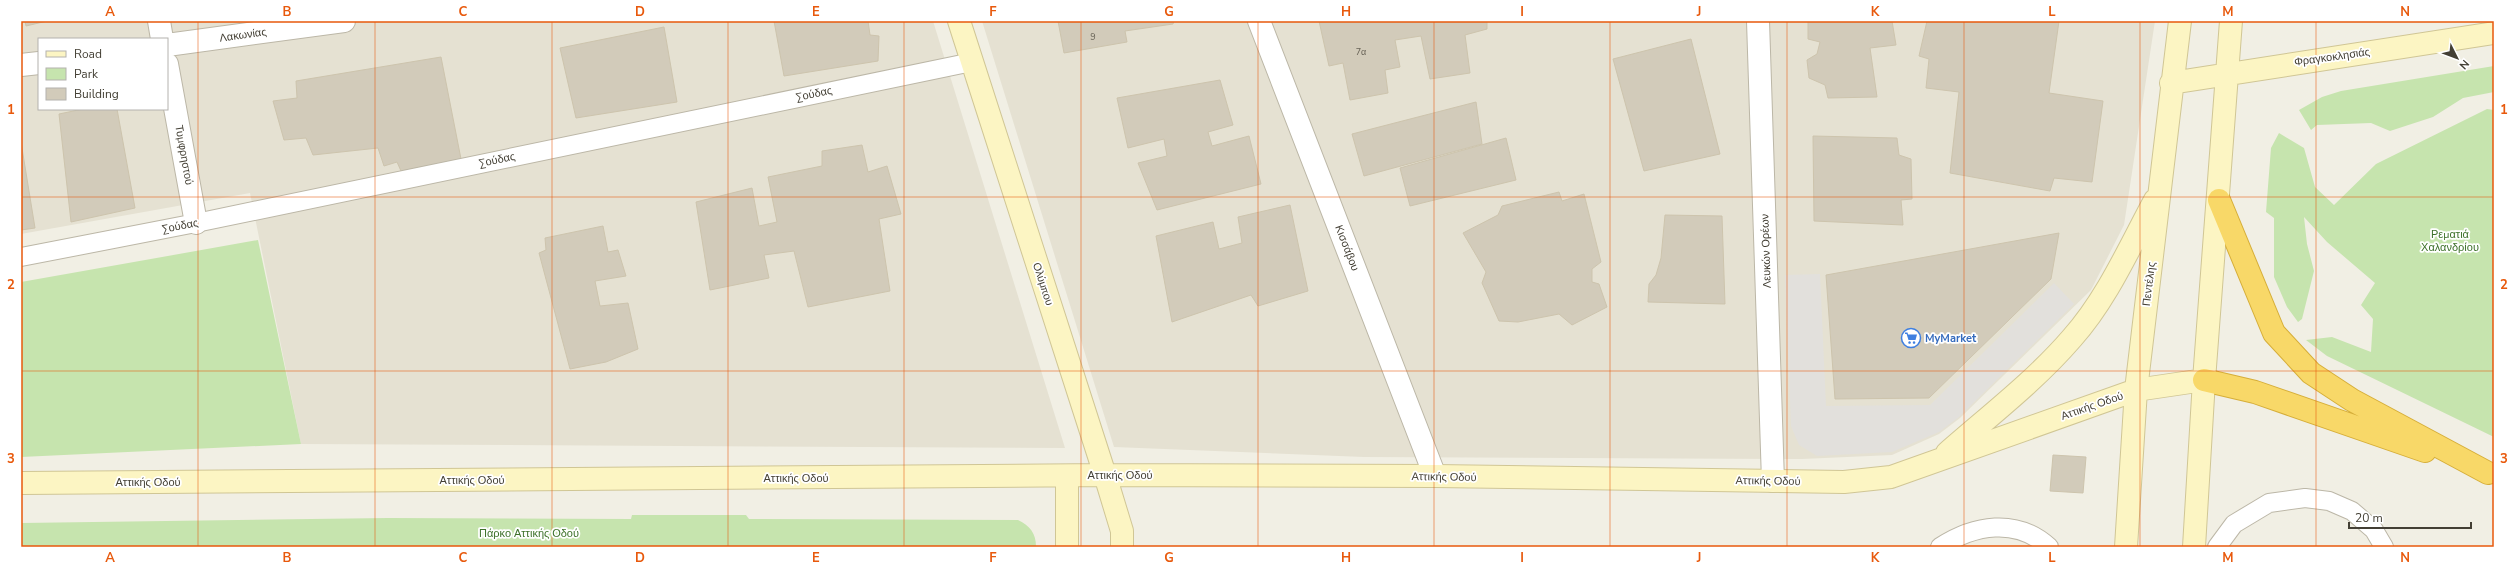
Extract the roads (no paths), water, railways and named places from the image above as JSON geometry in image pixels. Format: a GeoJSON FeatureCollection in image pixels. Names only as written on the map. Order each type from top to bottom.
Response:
{"type":"FeatureCollection","features":[{"type":"Feature","properties":{"kind":"highway"},"geometry":{"type":"LineString","coordinates":[[2219,200],[2274,333],[2311,373],[2352,400],[2491,473]]}},
{"type":"Feature","properties":{"kind":"highway"},"geometry":{"type":"LineString","coordinates":[[2204,380],[2261,394],[2491,473]]}},
{"type":"Feature","properties":{"kind":"main road","name":"Ολύμπου"},"geometry":{"type":"LineString","coordinates":[[959,21],[1105,475],[1122,531],[1122,547]]}},
{"type":"Feature","properties":{"kind":"main road","name":"Πεντέλης"},"geometry":{"type":"LineString","coordinates":[[2126,547],[2136,390],[2171,83],[2180,21]]}},
{"type":"Feature","properties":{"kind":"main road"},"geometry":{"type":"LineString","coordinates":[[2194,547],[2204,380],[2219,200],[2231,21]]}},
{"type":"Feature","properties":{"kind":"main road","name":"Φραγκοκλησιάς"},"geometry":{"type":"LineString","coordinates":[[2171,83],[2494,33]]}},
{"type":"Feature","properties":{"kind":"main road"},"geometry":{"type":"LineString","coordinates":[[1936,462],[2029,382],[2073,338],[2103,294],[2160,190]]}},
{"type":"Feature","properties":{"kind":"main road","name":"Αττικής Οδού"},"geometry":{"type":"LineString","coordinates":[[21,483],[1105,475],[1435,476],[1866,481],[1891,477],[1936,462],[2136,390],[2204,380]]}},
{"type":"Feature","properties":{"kind":"main road"},"geometry":{"type":"LineString","coordinates":[[1067,476],[1067,547]]}},
{"type":"Feature","properties":{"kind":"street"},"geometry":{"type":"LineString","coordinates":[[159,21],[162,38]]}},
{"type":"Feature","properties":{"kind":"street","name":"Λακωνίας"},"geometry":{"type":"LineString","coordinates":[[168,45],[344,21]]}},
{"type":"Feature","properties":{"kind":"street","name":"Κισσάβου"},"geometry":{"type":"LineString","coordinates":[[1259,21],[1435,476]]}},
{"type":"Feature","properties":{"kind":"street","name":"Λευκών Ορέων"},"geometry":{"type":"LineString","coordinates":[[1758,21],[1773,481]]}},
{"type":"Feature","properties":{"kind":"street"},"geometry":{"type":"LineString","coordinates":[[21,65],[38,63]]}},
{"type":"Feature","properties":{"kind":"street","name":"Τυμφρηστού"},"geometry":{"type":"LineString","coordinates":[[168,69],[196,223]]}},
{"type":"Feature","properties":{"kind":"lane","name":"Σούδας"},"geometry":{"type":"LineString","coordinates":[[21,257],[196,223],[972,62]]}},
{"type":"Feature","properties":{"kind":"lane"},"geometry":{"type":"LineString","coordinates":[[2217,547],[2234,524],[2269,503],[2305,498],[2329,501],[2352,511],[2374,530],[2384,547]]}},
{"type":"Feature","properties":{"kind":"lane"},"geometry":{"type":"LineString","coordinates":[[1940,547],[1958,535],[1984,527],[2017,528],[2049,547]]}},
{"type":"Feature","properties":{"kind":"place","name":"MyMarket"},"geometry":{"type":"Point","coordinates":[1911,338]}},
{"type":"Feature","properties":{"kind":"park label","name":"Ρεματιά Χαλανδρίου"},"geometry":{"type":"Point","coordinates":[2450,240]}},
{"type":"Feature","properties":{"kind":"park label","name":"Πάρκο Αττικής Οδού"},"geometry":{"type":"Point","coordinates":[529,533]}}]}
